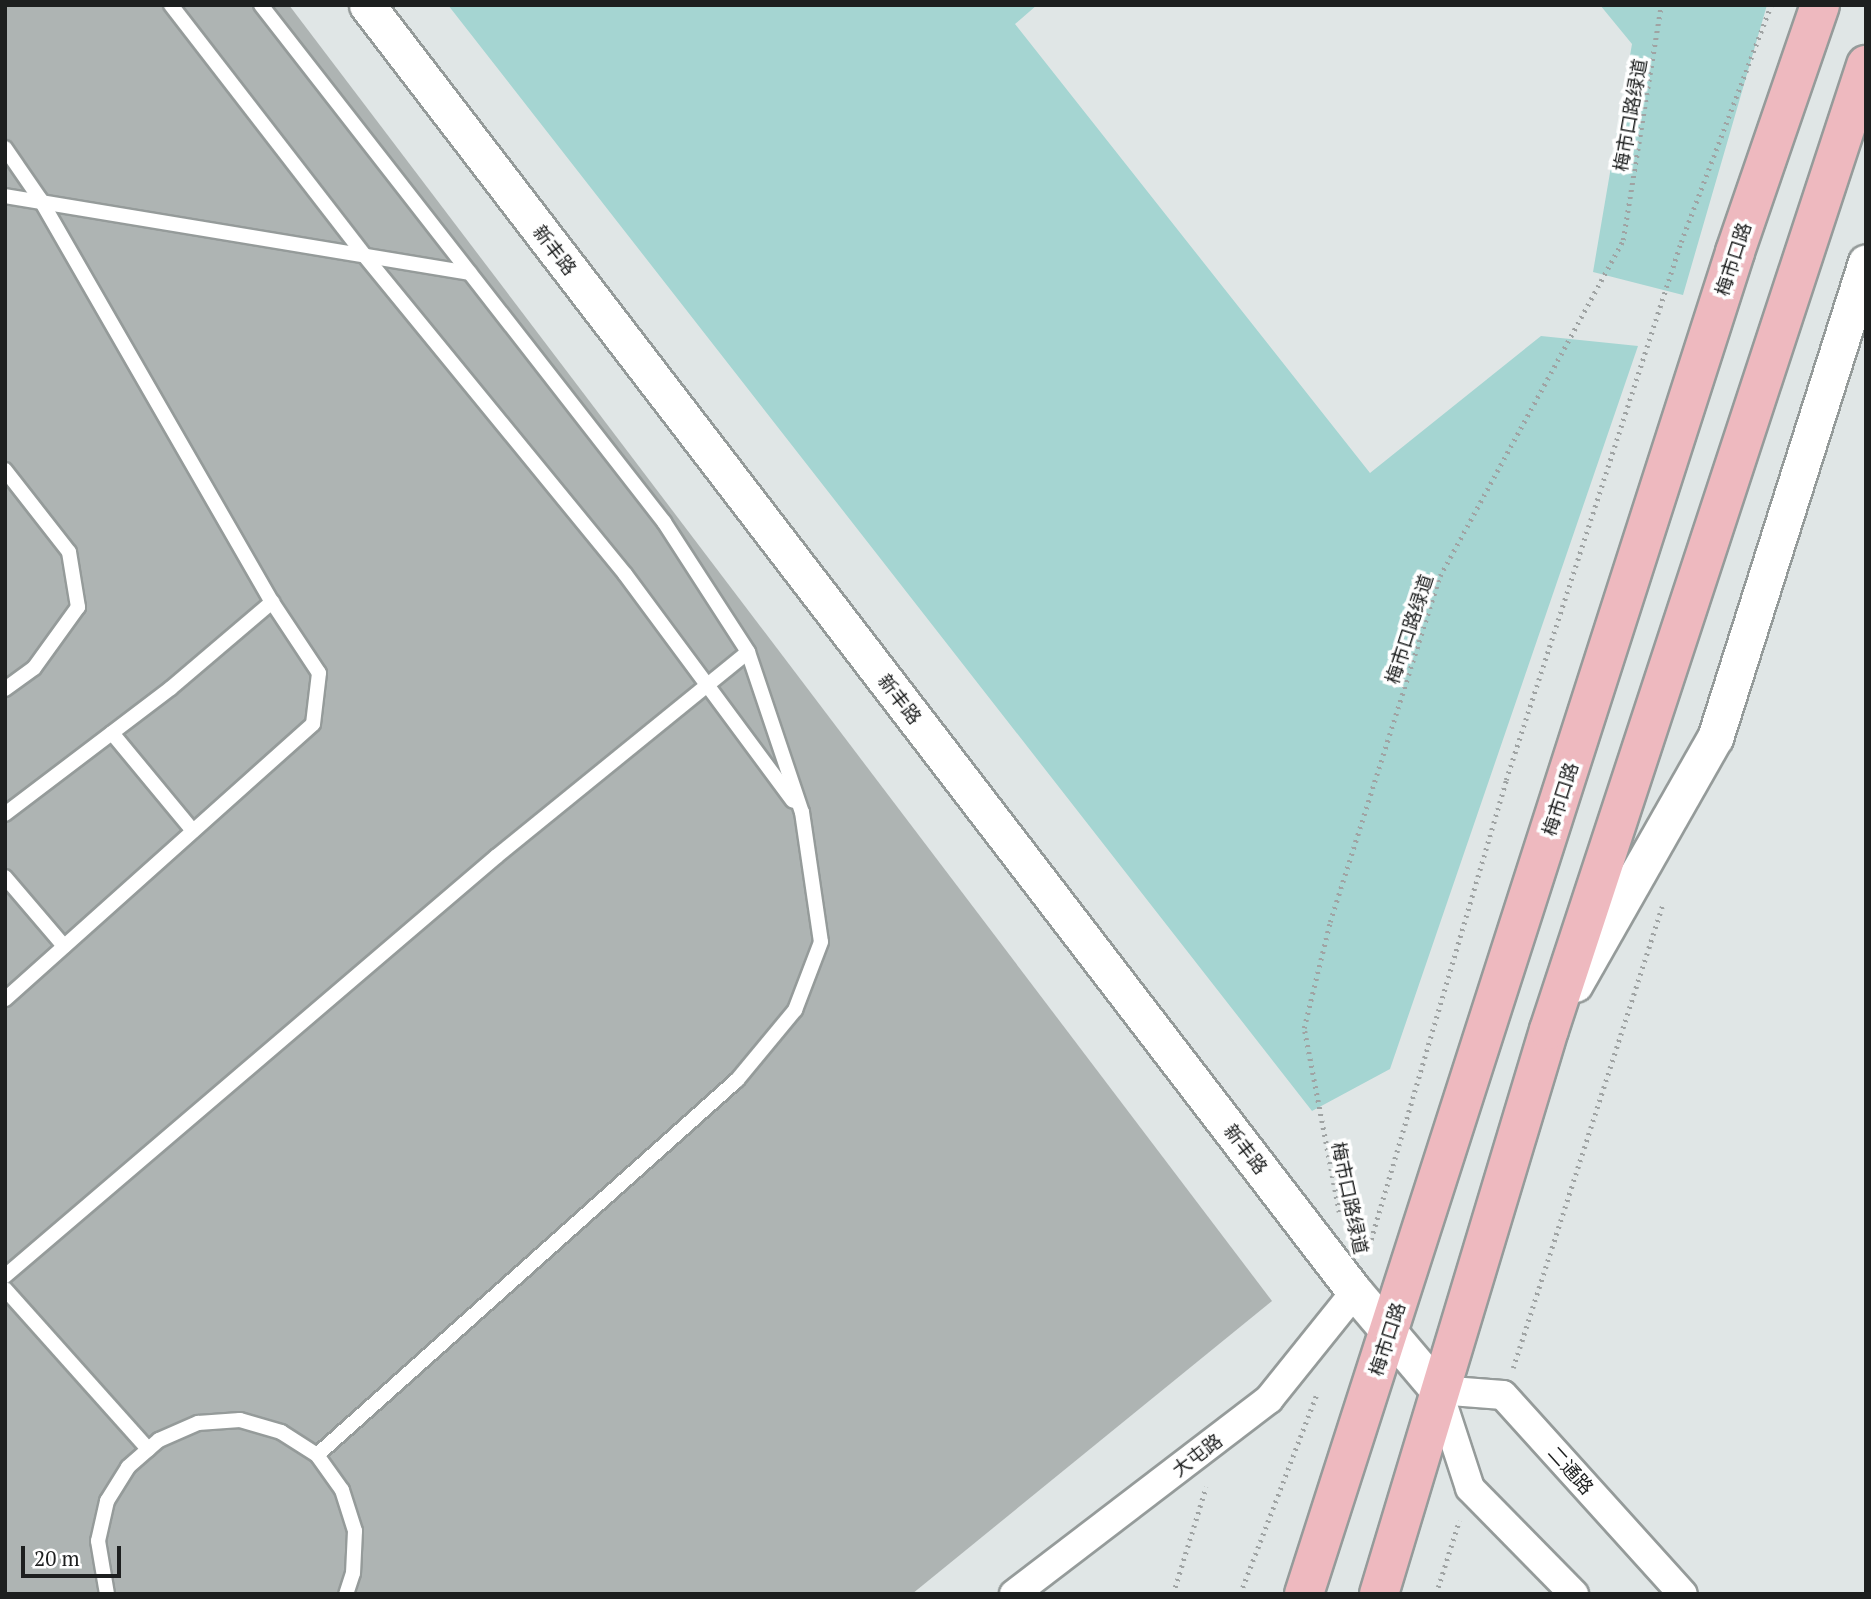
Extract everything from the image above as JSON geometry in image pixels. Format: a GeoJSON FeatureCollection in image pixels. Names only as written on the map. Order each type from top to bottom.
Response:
{"type":"FeatureCollection","features":[{"type":"Feature","properties":{"kind":"main road","name":"梅市口路"},"geometry":{"type":"LineString","coordinates":[[1304,1594],[1735,252],[1820,5]]}},
{"type":"Feature","properties":{"kind":"main road"},"geometry":{"type":"LineString","coordinates":[[1379,1594],[1438,1390],[1549,1030],[1866,65]]}},
{"type":"Feature","properties":{"kind":"street","name":"新丰路"},"geometry":{"type":"LineString","coordinates":[[367,5],[1355,1292],[1438,1390]]}},
{"type":"Feature","properties":{"kind":"street"},"geometry":{"type":"LineString","coordinates":[[1549,1030],[1715,738],[1866,262]]}},
{"type":"Feature","properties":{"kind":"street","name":"大屯路"},"geometry":{"type":"LineString","coordinates":[[1014,1594],[1269,1399],[1355,1292]]}},
{"type":"Feature","properties":{"kind":"street"},"geometry":{"type":"LineString","coordinates":[[1503,1395],[1438,1390],[1470,1488],[1574,1594]]}},
{"type":"Feature","properties":{"kind":"street","name":"二通路"},"geometry":{"type":"LineString","coordinates":[[1503,1395],[1683,1594]]}},
{"type":"Feature","properties":{"kind":"lane"},"geometry":{"type":"LineString","coordinates":[[171,5],[364,255],[625,574],[802,812]]}},
{"type":"Feature","properties":{"kind":"lane"},"geometry":{"type":"LineString","coordinates":[[261,5],[664,522],[748,652],[802,812],[821,942],[795,1010],[737,1080],[317,1455]]}},
{"type":"Feature","properties":{"kind":"lane"},"geometry":{"type":"LineString","coordinates":[[5,148],[40,199],[272,602],[319,673],[313,724],[5,999]]}},
{"type":"Feature","properties":{"kind":"lane"},"geometry":{"type":"LineString","coordinates":[[5,196],[40,199],[470,273]]}},
{"type":"Feature","properties":{"kind":"lane"},"geometry":{"type":"LineString","coordinates":[[5,470],[69,552],[78,607],[34,668],[5,689]]}},
{"type":"Feature","properties":{"kind":"lane"},"geometry":{"type":"LineString","coordinates":[[5,814],[113,733],[272,602]]}},
{"type":"Feature","properties":{"kind":"lane"},"geometry":{"type":"LineString","coordinates":[[5,1276],[497,856],[748,652]]}},
{"type":"Feature","properties":{"kind":"lane"},"geometry":{"type":"LineString","coordinates":[[113,733],[193,831]]}},
{"type":"Feature","properties":{"kind":"lane"},"geometry":{"type":"LineString","coordinates":[[5,877],[64,946]]}},
{"type":"Feature","properties":{"kind":"lane"},"geometry":{"type":"LineString","coordinates":[[5,1289],[148,1449]]}},
{"type":"Feature","properties":{"kind":"lane"},"geometry":{"type":"LineString","coordinates":[[107,1594],[98,1541],[107,1501],[128,1466],[159,1440],[198,1423],[240,1420],[281,1432],[317,1455],[342,1490],[355,1531],[354,1573],[346,1594]]}},
{"type":"Feature","properties":{"kind":"path","name":"梅市口路绿道"},"geometry":{"type":"LineString","coordinates":[[1342,1227],[1304,1028],[1330,922],[1440,576],[1623,240],[1661,5]]}},
{"type":"Feature","properties":{"kind":"path"},"geometry":{"type":"LineString","coordinates":[[1355,1292],[1510,766],[1681,242],[1771,5]]}},
{"type":"Feature","properties":{"kind":"path"},"geometry":{"type":"LineString","coordinates":[[1503,1395],[1665,895]]}},
{"type":"Feature","properties":{"kind":"path"},"geometry":{"type":"LineString","coordinates":[[1240,1594],[1321,1382]]}},
{"type":"Feature","properties":{"kind":"path"},"geometry":{"type":"LineString","coordinates":[[1173,1594],[1221,1436]]}},
{"type":"Feature","properties":{"kind":"path"},"geometry":{"type":"LineString","coordinates":[[1436,1594],[1470,1488]]}},
{"type":"Feature","properties":{"kind":"shaded area"},"geometry":{"type":"Polygon","coordinates":[[[448,5],[1037,5],[1015,24],[1370,473],[1541,336],[1638,346],[1390,1069],[1312,1111],[448,5]]]}},
{"type":"Feature","properties":{"kind":"shaded area"},"geometry":{"type":"Polygon","coordinates":[[[1600,5],[1767,5],[1683,295],[1593,272],[1632,44],[1600,5]]]}},
{"type":"Feature","properties":{"kind":"building"},"geometry":{"type":"Polygon","coordinates":[[[5,5],[289,5],[1272,1301],[912,1594],[5,1594],[5,5]]]}}]}
